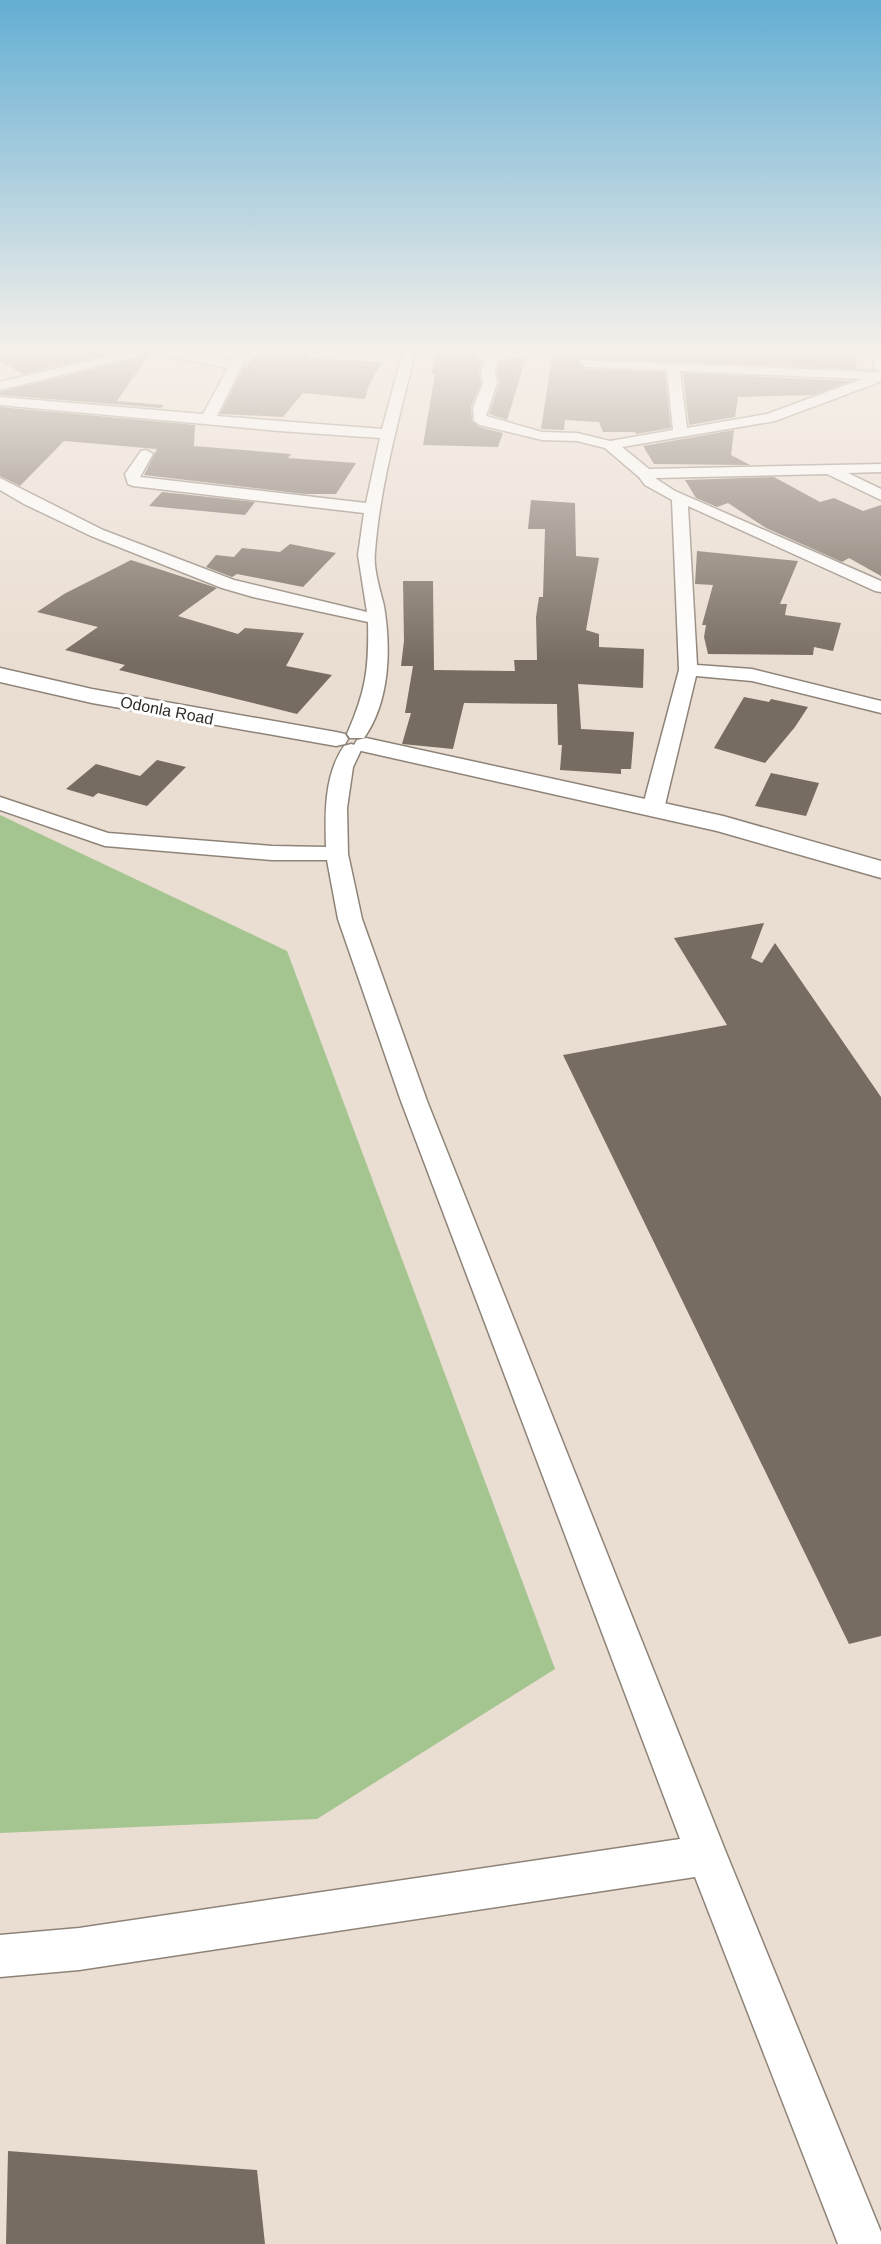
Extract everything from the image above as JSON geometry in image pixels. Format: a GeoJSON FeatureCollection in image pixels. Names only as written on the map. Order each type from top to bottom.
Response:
{"type":"FeatureCollection","features":[{"type":"Feature","properties":{"kind":"street"},"geometry":{"type":"LineString","coordinates":[[383,453],[366,555],[377,619],[377,676],[372,699],[343,767],[336,808],[337,854],[350,919],[414,1101],[707,1855],[862,2244]]}},
{"type":"Feature","properties":{"kind":"street"},"geometry":{"type":"LineString","coordinates":[[619,453],[645,474],[650,482],[680,499],[702,506],[881,586]]}},
{"type":"Feature","properties":{"kind":"street"},"geometry":{"type":"LineString","coordinates":[[146,454],[132,474],[133,481],[374,508]]}},
{"type":"Feature","properties":{"kind":"street"},"geometry":{"type":"LineString","coordinates":[[645,474],[881,468]]}},
{"type":"Feature","properties":{"kind":"street"},"geometry":{"type":"LineString","coordinates":[[826,469],[881,495]]}},
{"type":"Feature","properties":{"kind":"street"},"geometry":{"type":"LineString","coordinates":[[0,483],[29,501],[97,533],[228,584],[254,592],[377,619]]}},
{"type":"Feature","properties":{"kind":"street"},"geometry":{"type":"LineString","coordinates":[[653,809],[688,670],[680,499]]}},
{"type":"Feature","properties":{"kind":"street"},"geometry":{"type":"LineString","coordinates":[[688,670],[752,675],[881,707]]}},
{"type":"Feature","properties":{"kind":"street","name":"Odonla Road"},"geometry":{"type":"LineString","coordinates":[[0,675],[92,696],[352,742],[723,824],[881,870]]}},
{"type":"Feature","properties":{"kind":"street"},"geometry":{"type":"LineString","coordinates":[[0,803],[105,838],[272,853],[337,854]]}},
{"type":"Feature","properties":{"kind":"street"},"geometry":{"type":"LineString","coordinates":[[0,1956],[79,1949],[707,1855]]}},
{"type":"Feature","properties":{"kind":"green space"},"geometry":{"type":"Polygon","coordinates":[[[0,815],[287,951],[555,1669],[317,1819],[0,1833],[0,815]]]}},
{"type":"Feature","properties":{"kind":"building"},"geometry":{"type":"Polygon","coordinates":[[[0,453],[53,453],[20,486],[0,476],[0,453]]]}},
{"type":"Feature","properties":{"kind":"building"},"geometry":{"type":"Polygon","coordinates":[[[155,453],[275,453],[291,454],[288,458],[356,463],[336,494],[304,494],[144,475],[155,453]]]}},
{"type":"Feature","properties":{"kind":"building"},"geometry":{"type":"Polygon","coordinates":[[[647,453],[731,453],[731,455],[750,465],[654,464],[647,453]]]}},
{"type":"Feature","properties":{"kind":"building"},"geometry":{"type":"Polygon","coordinates":[[[774,477],[820,502],[834,498],[863,511],[881,505],[881,576],[849,558],[842,562],[766,528],[728,503],[717,507],[696,498],[685,480],[774,477]]]}},
{"type":"Feature","properties":{"kind":"building"},"geometry":{"type":"Polygon","coordinates":[[[162,492],[255,502],[245,515],[149,506],[162,492]]]}},
{"type":"Feature","properties":{"kind":"building"},"geometry":{"type":"Polygon","coordinates":[[[531,500],[575,503],[576,556],[599,558],[586,630],[599,634],[599,647],[644,649],[643,688],[578,684],[581,729],[634,732],[631,769],[621,769],[621,774],[560,770],[562,745],[558,745],[557,704],[464,703],[453,749],[402,744],[411,713],[405,713],[413,666],[401,666],[404,641],[403,581],[433,581],[434,670],[515,671],[514,660],[537,660],[536,617],[539,597],[543,597],[545,529],[528,529],[531,500]]]}},
{"type":"Feature","properties":{"kind":"building"},"geometry":{"type":"Polygon","coordinates":[[[290,544],[336,553],[303,587],[237,574],[232,577],[206,567],[216,555],[234,557],[242,548],[280,552],[290,544]]]}},
{"type":"Feature","properties":{"kind":"building"},"geometry":{"type":"Polygon","coordinates":[[[697,551],[798,561],[780,604],[787,604],[785,615],[841,623],[833,651],[814,647],[813,655],[708,654],[704,637],[706,625],[702,625],[713,585],[695,584],[697,551]]]}},
{"type":"Feature","properties":{"kind":"building"},"geometry":{"type":"Polygon","coordinates":[[[131,560],[217,588],[178,616],[238,634],[245,628],[304,633],[286,666],[332,675],[297,714],[119,670],[125,665],[65,650],[98,627],[37,612],[64,594],[131,560]]]}},
{"type":"Feature","properties":{"kind":"building"},"geometry":{"type":"Polygon","coordinates":[[[744,697],[769,702],[771,699],[808,707],[795,727],[765,763],[714,748],[744,697]]]}},
{"type":"Feature","properties":{"kind":"building"},"geometry":{"type":"Polygon","coordinates":[[[157,760],[186,767],[147,806],[98,793],[93,797],[66,789],[96,764],[140,776],[157,760]]]}},
{"type":"Feature","properties":{"kind":"building"},"geometry":{"type":"Polygon","coordinates":[[[771,773],[819,783],[806,816],[755,806],[771,773]]]}},
{"type":"Feature","properties":{"kind":"building"},"geometry":{"type":"Polygon","coordinates":[[[764,923],[751,958],[762,963],[775,943],[881,1097],[881,1636],[849,1644],[563,1055],[727,1025],[674,938],[764,923]]]}},
{"type":"Feature","properties":{"kind":"building"},"geometry":{"type":"Polygon","coordinates":[[[8,2151],[257,2170],[265,2244],[6,2244],[8,2151]]]}}]}
